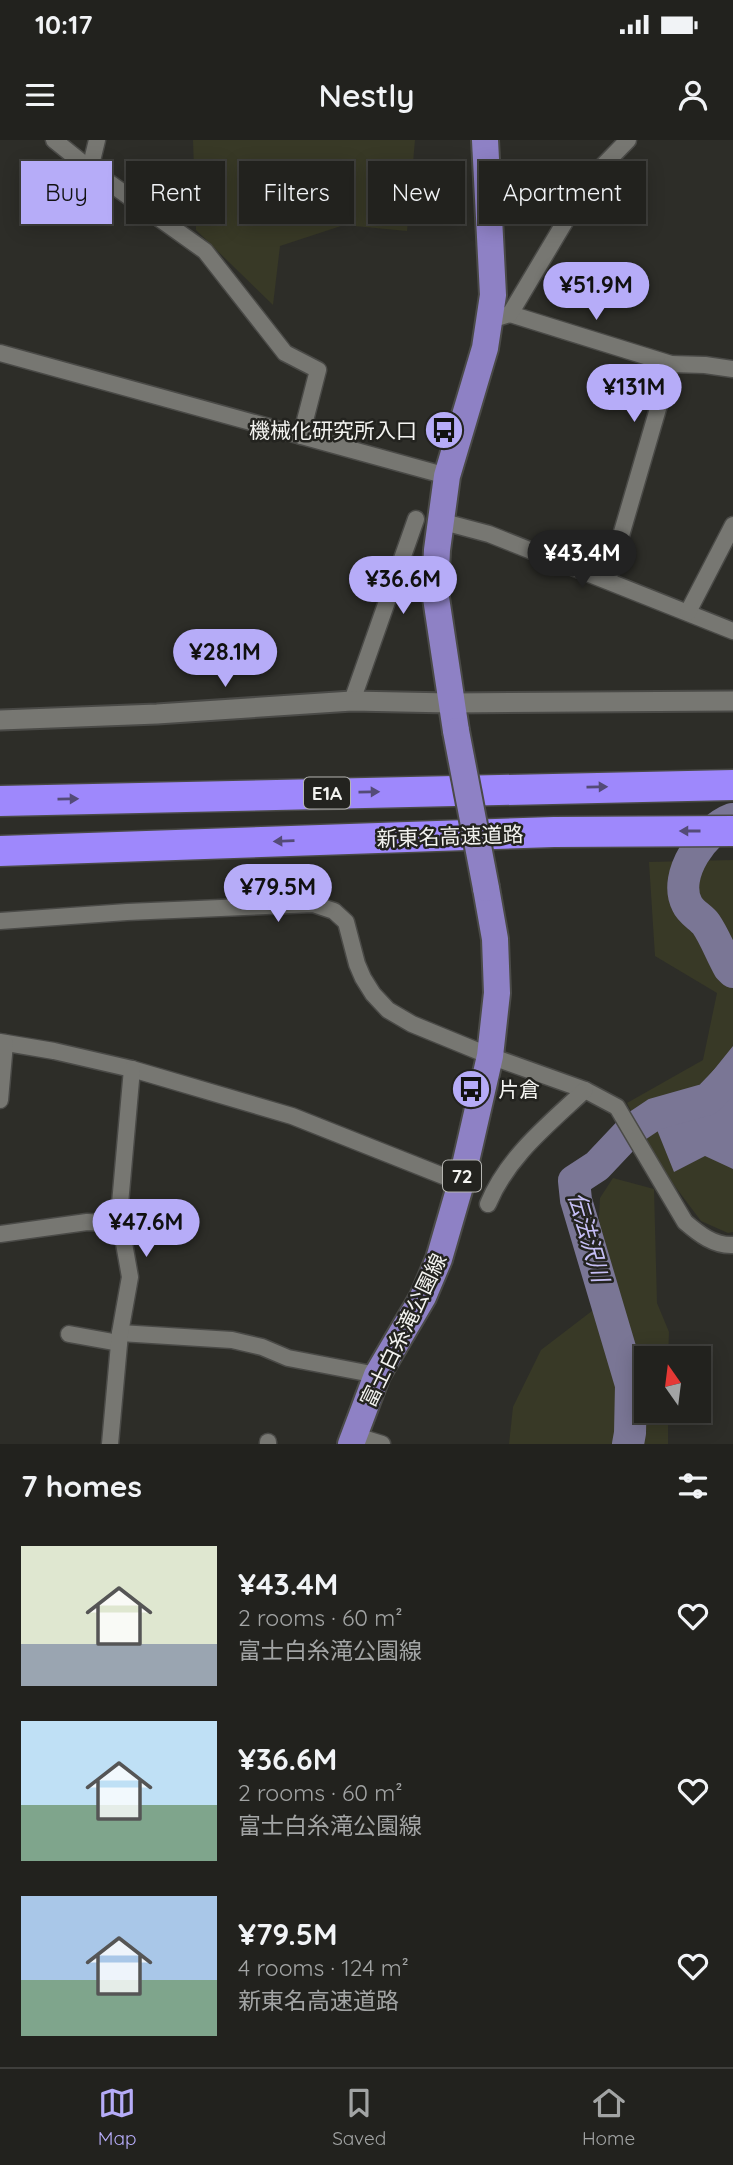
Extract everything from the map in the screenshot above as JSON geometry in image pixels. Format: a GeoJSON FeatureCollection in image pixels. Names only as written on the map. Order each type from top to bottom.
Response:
{"type":"FeatureCollection","features":[{"type":"Feature","properties":{"kind":"highway","name":"E1A"},"geometry":{"type":"LineString","coordinates":[[0,802],[733,785]]}},
{"type":"Feature","properties":{"kind":"highway","name":"新東名高速道路"},"geometry":{"type":"LineString","coordinates":[[0,851],[554,832],[733,831]]}},
{"type":"Feature","properties":{"kind":"main road","name":"富士白糸滝公園線"},"geometry":{"type":"LineString","coordinates":[[352,1440],[377,1375],[423,1297],[439,1259],[461,1183],[489,1056],[496,993],[495,939],[450,703],[428,520],[447,476],[485,348],[500,317],[493,295],[485,140]]}},
{"type":"Feature","properties":{"kind":"street"},"geometry":{"type":"LineString","coordinates":[[54,140],[80,161]]}},
{"type":"Feature","properties":{"kind":"street"},"geometry":{"type":"LineString","coordinates":[[92,161],[97,140]]}},
{"type":"Feature","properties":{"kind":"street"},"geometry":{"type":"LineString","coordinates":[[628,140],[591,178],[500,317],[671,364],[733,369]]}},
{"type":"Feature","properties":{"kind":"street"},"geometry":{"type":"LineString","coordinates":[[112,185],[205,251],[285,353],[318,370],[301,436]]}},
{"type":"Feature","properties":{"kind":"street"},"geometry":{"type":"LineString","coordinates":[[0,352],[447,476]]}},
{"type":"Feature","properties":{"kind":"street"},"geometry":{"type":"LineString","coordinates":[[608,580],[671,364]]}},
{"type":"Feature","properties":{"kind":"street"},"geometry":{"type":"LineString","coordinates":[[352,701],[394,586],[428,520],[489,534],[733,631]]}},
{"type":"Feature","properties":{"kind":"street"},"geometry":{"type":"LineString","coordinates":[[688,612],[733,525]]}},
{"type":"Feature","properties":{"kind":"street"},"geometry":{"type":"LineString","coordinates":[[394,586],[435,591]]}},
{"type":"Feature","properties":{"kind":"street"},"geometry":{"type":"LineString","coordinates":[[0,720],[157,714],[352,701],[733,701]]}},
{"type":"Feature","properties":{"kind":"street"},"geometry":{"type":"LineString","coordinates":[[0,921],[313,904],[334,911],[346,922],[363,978],[388,1010],[412,1024],[489,1056],[585,1090],[618,1107],[685,1222],[701,1236],[720,1244],[733,1245]]}},
{"type":"Feature","properties":{"kind":"street"},"geometry":{"type":"LineString","coordinates":[[0,1100],[3,1043],[132,1069],[292,1116],[461,1183]]}},
{"type":"Feature","properties":{"kind":"street"},"geometry":{"type":"LineString","coordinates":[[110,1444],[120,1338],[130,1277],[119,1215],[132,1069]]}},
{"type":"Feature","properties":{"kind":"street"},"geometry":{"type":"LineString","coordinates":[[488,1203],[494,1188],[523,1147],[585,1090]]}},
{"type":"Feature","properties":{"kind":"street"},"geometry":{"type":"LineString","coordinates":[[0,1234],[88,1223],[121,1224]]}},
{"type":"Feature","properties":{"kind":"street"},"geometry":{"type":"LineString","coordinates":[[69,1334],[120,1338],[232,1340],[261,1347],[288,1358],[377,1375]]}},
{"type":"Feature","properties":{"kind":"street"},"geometry":{"type":"LineString","coordinates":[[352,1440],[382,1444]]}},
{"type":"Feature","properties":{"kind":"green space"},"geometry":{"type":"Polygon","coordinates":[[[193,140],[415,140],[413,161],[368,161],[368,224],[408,224],[407,231],[344,225],[280,246],[273,305],[196,230],[196,224],[225,224],[225,161],[194,161],[193,140]]]}},
{"type":"Feature","properties":{"kind":"green space"},"geometry":{"type":"Polygon","coordinates":[[[733,860],[733,1232],[728,1233],[701,1221],[659,1165],[627,1103],[703,1060],[717,993],[655,956],[649,862],[733,860]]]}},
{"type":"Feature","properties":{"kind":"green space"},"geometry":{"type":"Polygon","coordinates":[[[613,1178],[654,1189],[657,1303],[669,1332],[668,1346],[634,1346],[634,1423],[668,1423],[668,1444],[509,1444],[513,1407],[541,1350],[605,1301],[596,1269],[600,1198],[613,1178]]]}},
{"type":"Feature","properties":{"kind":"shaded area"},"geometry":{"type":"Polygon","coordinates":[[[733,1046],[733,1169],[705,1156],[674,1172],[647,1105],[696,1092],[733,1046]]]}},
{"type":"Feature","properties":{"kind":"waterway","name":"伝法沢川"},"geometry":{"type":"LineString","coordinates":[[732,819],[711,832],[694,854],[684,880],[684,892],[687,904],[706,924],[733,972]]}},
{"type":"Feature","properties":{"kind":"waterway","name":"伝法沢川"},"geometry":{"type":"LineString","coordinates":[[628,1444],[631,1385],[576,1200],[574,1181],[597,1166],[631,1130],[655,1114],[708,1099],[733,1073]]}},
{"type":"Feature","properties":{"kind":"place","name":"機械化研究所入口"},"geometry":{"type":"Point","coordinates":[444,430]}},
{"type":"Feature","properties":{"kind":"place","name":"片倉"},"geometry":{"type":"Point","coordinates":[471,1089]}}]}
